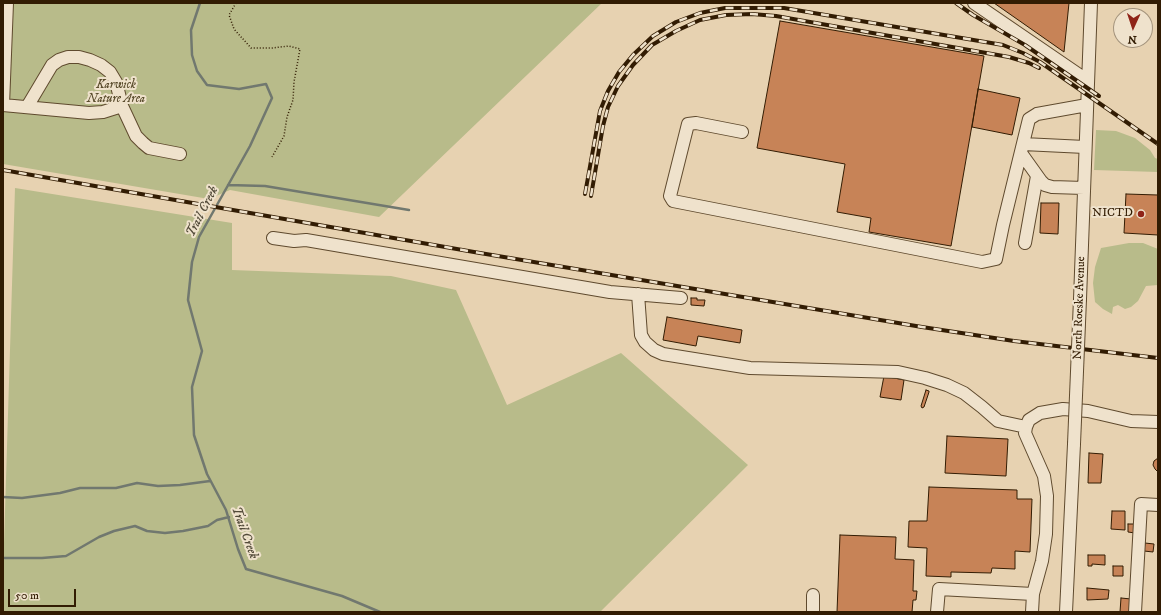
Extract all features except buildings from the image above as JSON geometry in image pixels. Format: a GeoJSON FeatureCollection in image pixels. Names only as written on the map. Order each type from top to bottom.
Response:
{"type":"FeatureCollection","features":[{"type":"Feature","properties":{"kind":"street"},"geometry":{"type":"LineString","coordinates":[[7,3],[3,105],[89,113],[103,112],[122,106]]}},
{"type":"Feature","properties":{"kind":"street"},"geometry":{"type":"LineString","coordinates":[[974,3],[1088,81]]}},
{"type":"Feature","properties":{"kind":"street","name":"North Roeske Avenue"},"geometry":{"type":"LineString","coordinates":[[1066,612],[1091,3]]}},
{"type":"Feature","properties":{"kind":"street"},"geometry":{"type":"LineString","coordinates":[[27,107],[52,65],[59,60],[73,57],[90,60],[110,72],[116,82],[122,106],[136,136],[149,148],[180,154]]}},
{"type":"Feature","properties":{"kind":"street"},"geometry":{"type":"LineString","coordinates":[[742,132],[696,123],[688,124],[670,196],[673,201],[982,262],[996,259],[1029,120],[1037,114],[1087,105]]}},
{"type":"Feature","properties":{"kind":"street"},"geometry":{"type":"LineString","coordinates":[[1022,148],[1085,147]]}},
{"type":"Feature","properties":{"kind":"street"},"geometry":{"type":"LineString","coordinates":[[1022,148],[1037,176],[1045,185],[1052,187],[1084,188]]}},
{"type":"Feature","properties":{"kind":"street"},"geometry":{"type":"LineString","coordinates":[[1026,243],[1037,176]]}},
{"type":"Feature","properties":{"kind":"street"},"geometry":{"type":"LineString","coordinates":[[273,238],[294,241],[306,240],[610,292],[681,298]]}},
{"type":"Feature","properties":{"kind":"street"},"geometry":{"type":"LineString","coordinates":[[638,294],[642,335],[645,342],[654,350],[663,354],[750,368],[884,372],[925,378],[947,385],[964,393],[998,421],[1026,427]]}},
{"type":"Feature","properties":{"kind":"street"},"geometry":{"type":"LineString","coordinates":[[1032,612],[1032,594],[1042,561],[1046,534],[1047,496],[1044,476],[1025,433],[1029,420],[1040,413],[1062,409],[1088,411],[1131,421],[1158,422]]}},
{"type":"Feature","properties":{"kind":"street"},"geometry":{"type":"LineString","coordinates":[[1135,612],[1141,504],[1158,505]]}},
{"type":"Feature","properties":{"kind":"street"},"geometry":{"type":"LineString","coordinates":[[937,612],[938,589],[1032,594]]}},
{"type":"Feature","properties":{"kind":"street"},"geometry":{"type":"LineString","coordinates":[[813,595],[813,612]]}},
{"type":"Feature","properties":{"kind":"path"},"geometry":{"type":"LineString","coordinates":[[236,3],[229,15],[234,29],[251,48],[288,46],[300,49],[294,82],[293,100],[287,117],[284,136],[272,157]]}},
{"type":"Feature","properties":{"kind":"green space","name":"Karwick Nature Area"},"geometry":{"type":"Polygon","coordinates":[[[3,3],[602,3],[379,217],[230,190],[209,199],[3,164],[3,3]]]}},
{"type":"Feature","properties":{"kind":"green space"},"geometry":{"type":"Polygon","coordinates":[[[1096,130],[1116,131],[1135,138],[1150,150],[1155,158],[1158,159],[1158,172],[1094,170],[1096,130]]]}},
{"type":"Feature","properties":{"kind":"green space"},"geometry":{"type":"Polygon","coordinates":[[[15,188],[232,223],[232,270],[391,276],[456,290],[507,405],[621,353],[748,465],[600,612],[3,612],[15,188]]]}},
{"type":"Feature","properties":{"kind":"green space"},"geometry":{"type":"Polygon","coordinates":[[[1129,243],[1143,243],[1158,249],[1158,285],[1146,286],[1138,301],[1131,307],[1125,309],[1118,305],[1113,307],[1112,314],[1095,302],[1093,283],[1095,267],[1101,248],[1129,243]]]}},
{"type":"Feature","properties":{"kind":"waterway","name":"Trail Creek"},"geometry":{"type":"LineString","coordinates":[[200,3],[191,30],[192,55],[197,71],[207,85],[239,89],[266,84],[272,98],[250,146],[199,237],[192,262],[188,300],[202,351],[192,387],[194,435],[207,474],[226,510],[246,569],[342,596],[380,612]]}},
{"type":"Feature","properties":{"kind":"waterway"},"geometry":{"type":"LineString","coordinates":[[228,185],[265,186],[409,210]]}},
{"type":"Feature","properties":{"kind":"waterway"},"geometry":{"type":"LineString","coordinates":[[3,497],[22,498],[60,493],[80,488],[116,488],[137,483],[158,486],[210,481]]}},
{"type":"Feature","properties":{"kind":"waterway"},"geometry":{"type":"LineString","coordinates":[[3,558],[42,558],[66,556],[99,537],[114,531],[135,526],[147,531],[165,533],[183,531],[208,526],[217,520],[229,517]]}},
{"type":"Feature","properties":{"kind":"railway"},"geometry":{"type":"LineString","coordinates":[[956,3],[973,15],[1025,45],[1099,96]]}},
{"type":"Feature","properties":{"kind":"railway"},"geometry":{"type":"LineString","coordinates":[[585,194],[600,111],[608,91],[619,72],[633,55],[653,36],[676,22],[700,13],[725,8],[784,8],[1003,45],[1040,62],[1158,144]]}},
{"type":"Feature","properties":{"kind":"railway"},"geometry":{"type":"LineString","coordinates":[[591,196],[603,126],[608,107],[618,86],[633,65],[652,45],[676,31],[700,20],[726,15],[752,14],[776,16],[1009,57],[1029,63],[1039,68]]}},
{"type":"Feature","properties":{"kind":"railway"},"geometry":{"type":"LineString","coordinates":[[3,170],[474,252],[922,327],[1014,341],[1158,358]]}},
{"type":"Feature","properties":{"kind":"place","name":"NICTD"},"geometry":{"type":"Point","coordinates":[1141,214]}}]}
